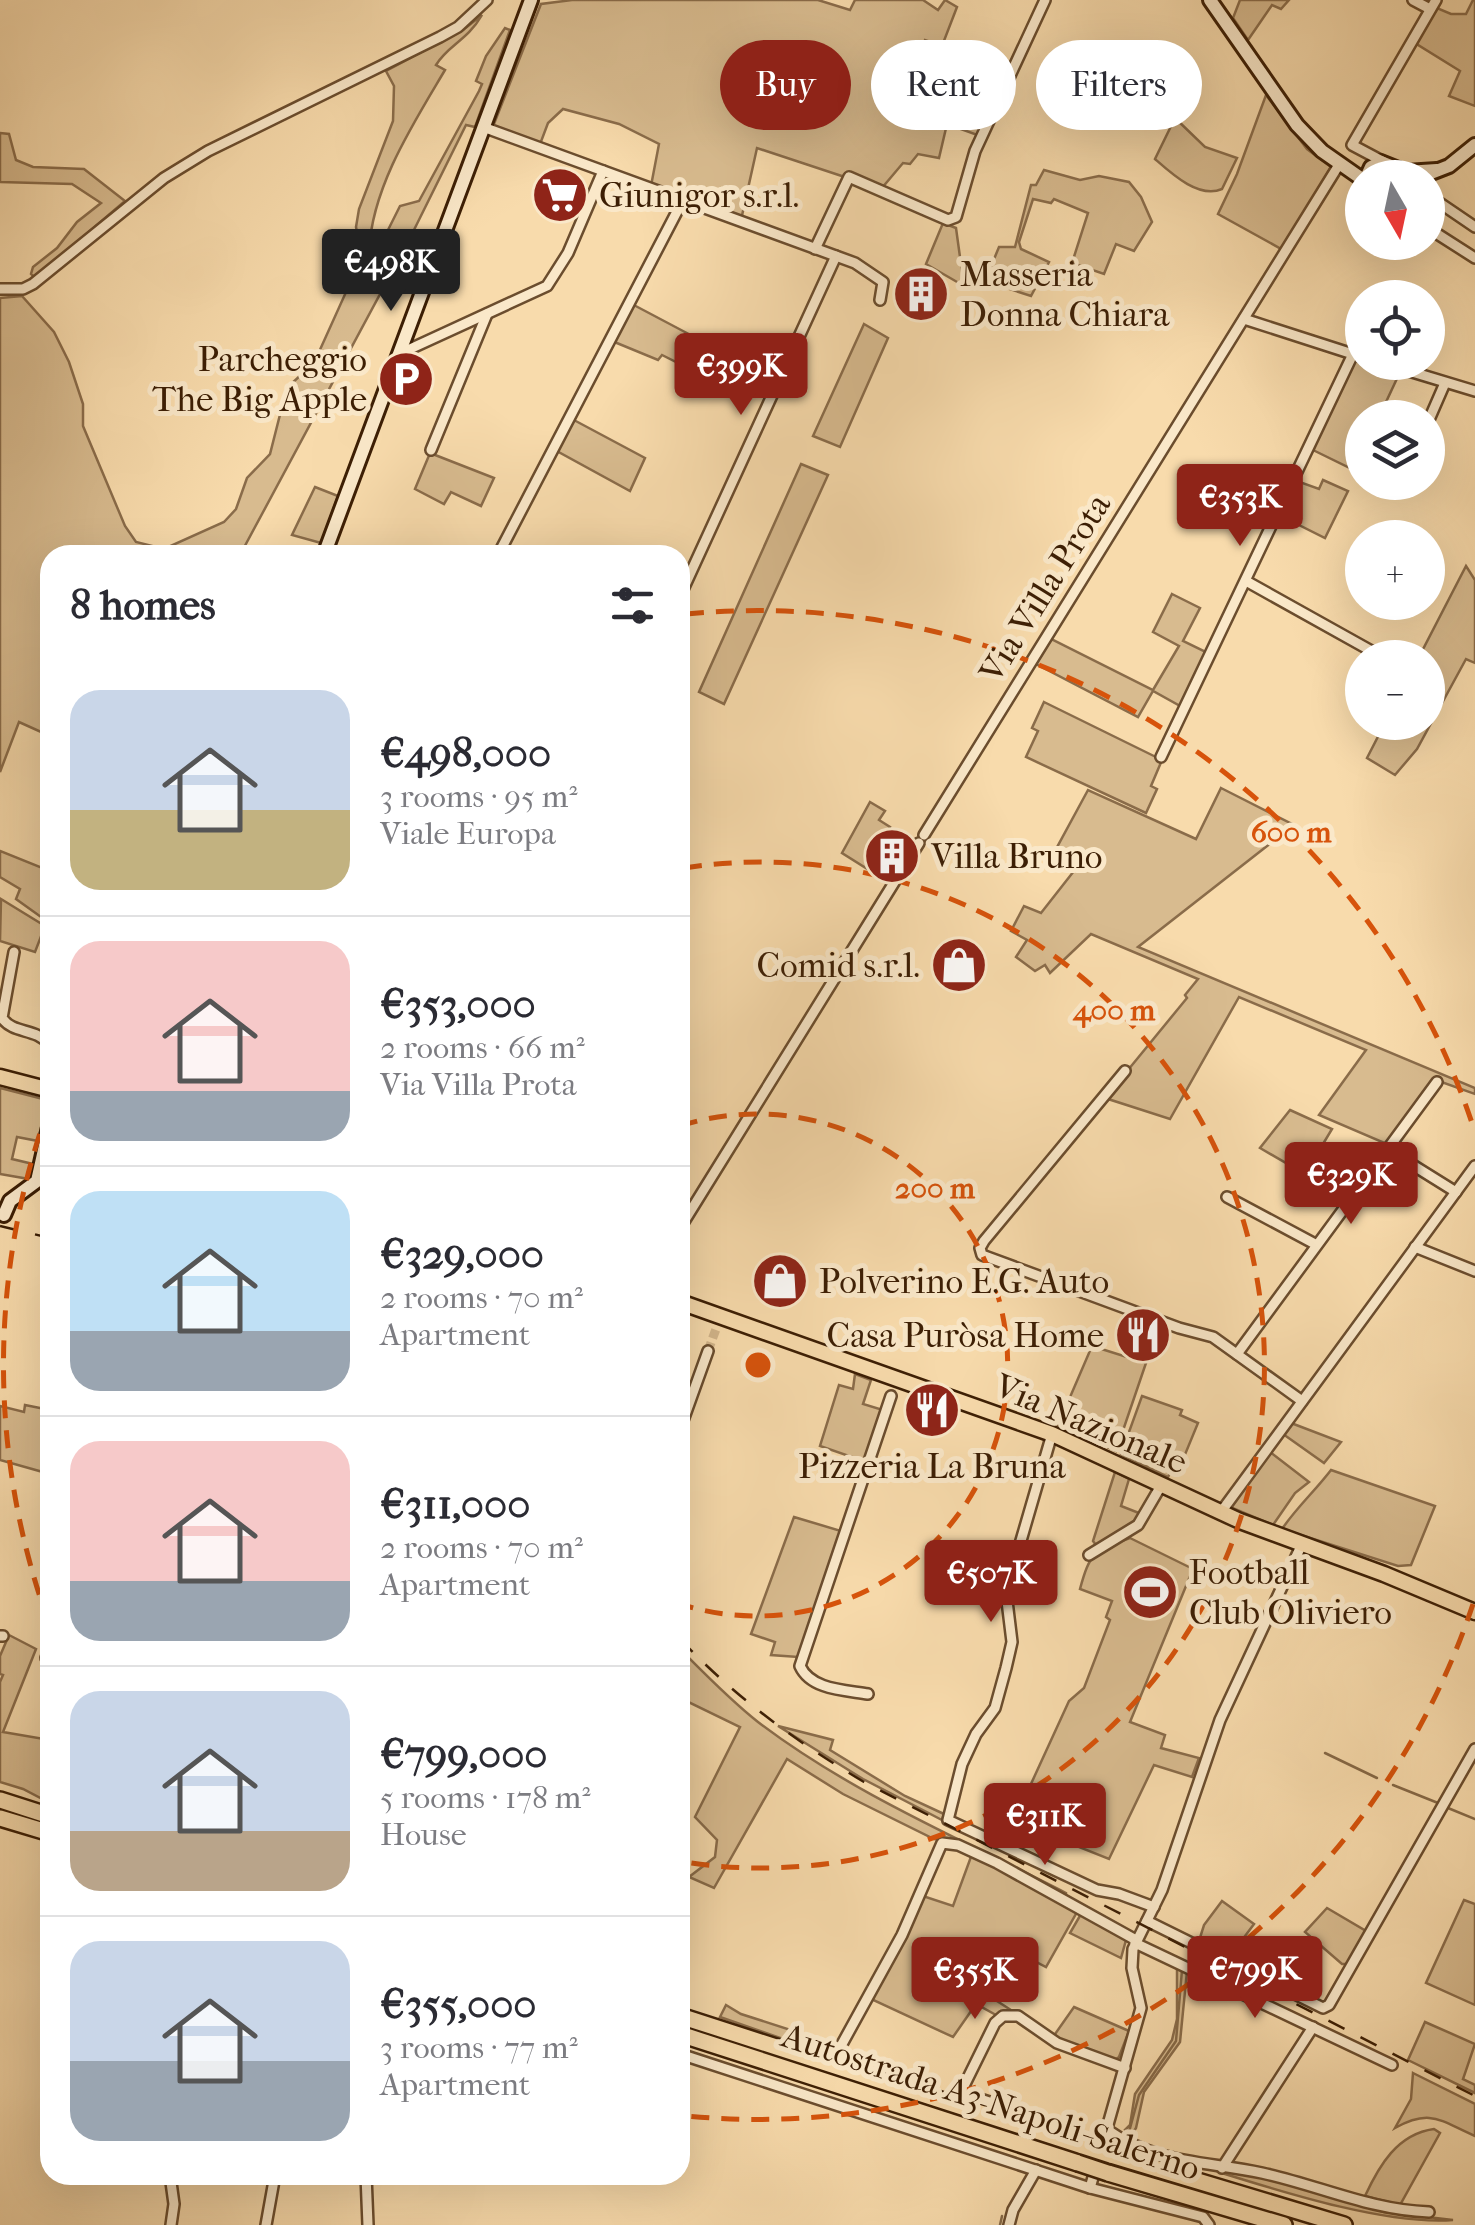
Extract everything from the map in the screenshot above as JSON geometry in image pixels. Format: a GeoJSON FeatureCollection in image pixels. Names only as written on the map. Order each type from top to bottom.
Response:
{"type":"FeatureCollection","features":[{"type":"Feature","properties":{"kind":"highway"},"geometry":{"type":"LineString","coordinates":[[0,1800],[40,1813]]}},
{"type":"Feature","properties":{"kind":"highway"},"geometry":{"type":"LineString","coordinates":[[0,1818],[40,1830]]}},
{"type":"Feature","properties":{"kind":"highway","name":"Autostrada A3 Napoli-Salerno"},"geometry":{"type":"LineString","coordinates":[[690,2019],[1080,2155]]}},
{"type":"Feature","properties":{"kind":"highway","name":"Autostrada A3 Napoli-Salerno"},"geometry":{"type":"LineString","coordinates":[[690,2037],[1109,2164],[1284,2225]]}},
{"type":"Feature","properties":{"kind":"highway","name":"Autostrada A3 Napoli-Salerno"},"geometry":{"type":"LineString","coordinates":[[1109,2164],[1344,2225]]}},
{"type":"Feature","properties":{"kind":"main road"},"geometry":{"type":"LineString","coordinates":[[0,1076],[40,1087]]}},
{"type":"Feature","properties":{"kind":"main road","name":"Via Nazionale"},"geometry":{"type":"LineString","coordinates":[[690,1308],[718,1323],[894,1388],[1052,1434],[1221,1512],[1475,1612]]}},
{"type":"Feature","properties":{"kind":"street"},"geometry":{"type":"LineString","coordinates":[[0,290],[23,289],[34,284],[164,178],[208,151],[440,36],[458,26],[487,0]]}},
{"type":"Feature","properties":{"kind":"street"},"geometry":{"type":"LineString","coordinates":[[328,545],[531,0]]}},
{"type":"Feature","properties":{"kind":"street"},"geometry":{"type":"LineString","coordinates":[[1016,64],[1045,0]]}},
{"type":"Feature","properties":{"kind":"street"},"geometry":{"type":"LineString","coordinates":[[1210,0],[1297,125],[1322,151],[1345,164]]}},
{"type":"Feature","properties":{"kind":"street"},"geometry":{"type":"LineString","coordinates":[[1362,160],[1352,144],[1433,5],[1413,0]]}},
{"type":"Feature","properties":{"kind":"street"},"geometry":{"type":"LineString","coordinates":[[483,127],[866,269],[881,280],[880,300]]}},
{"type":"Feature","properties":{"kind":"street"},"geometry":{"type":"LineString","coordinates":[[815,249],[848,178],[948,220],[956,217],[964,180],[986,130]]}},
{"type":"Feature","properties":{"kind":"street"},"geometry":{"type":"LineString","coordinates":[[1445,166],[1475,145]]}},
{"type":"Feature","properties":{"kind":"street","name":"Via Villa Prota"},"geometry":{"type":"LineString","coordinates":[[690,1212],[1340,163]]}},
{"type":"Feature","properties":{"kind":"street"},"geometry":{"type":"LineString","coordinates":[[399,354],[553,280],[603,171]]}},
{"type":"Feature","properties":{"kind":"street"},"geometry":{"type":"LineString","coordinates":[[503,545],[683,200]]}},
{"type":"Feature","properties":{"kind":"street"},"geometry":{"type":"LineString","coordinates":[[1445,207],[1475,227]]}},
{"type":"Feature","properties":{"kind":"street"},"geometry":{"type":"LineString","coordinates":[[1445,239],[1475,258]]}},
{"type":"Feature","properties":{"kind":"street"},"geometry":{"type":"LineString","coordinates":[[690,574],[836,256]]}},
{"type":"Feature","properties":{"kind":"street"},"geometry":{"type":"LineString","coordinates":[[431,450],[487,314]]}},
{"type":"Feature","properties":{"kind":"street"},"geometry":{"type":"LineString","coordinates":[[1244,320],[1345,352]]}},
{"type":"Feature","properties":{"kind":"street"},"geometry":{"type":"LineString","coordinates":[[1161,756],[1346,380]]}},
{"type":"Feature","properties":{"kind":"street"},"geometry":{"type":"LineString","coordinates":[[1436,380],[1475,391]]}},
{"type":"Feature","properties":{"kind":"street"},"geometry":{"type":"LineString","coordinates":[[1438,400],[1445,383]]}},
{"type":"Feature","properties":{"kind":"street"},"geometry":{"type":"LineString","coordinates":[[1246,581],[1352,640]]}},
{"type":"Feature","properties":{"kind":"street"},"geometry":{"type":"LineString","coordinates":[[14,952],[2,1018],[10,1027],[40,1034]]}},
{"type":"Feature","properties":{"kind":"street"},"geometry":{"type":"LineString","coordinates":[[1125,1071],[984,1241],[982,1256],[1213,1337],[1302,1401]]}},
{"type":"Feature","properties":{"kind":"street"},"geometry":{"type":"LineString","coordinates":[[1237,1354],[1436,1082]]}},
{"type":"Feature","properties":{"kind":"street"},"geometry":{"type":"LineString","coordinates":[[1387,1149],[1456,1192]]}},
{"type":"Feature","properties":{"kind":"street"},"geometry":{"type":"LineString","coordinates":[[1221,1512],[1475,1166]]}},
{"type":"Feature","properties":{"kind":"street"},"geometry":{"type":"LineString","coordinates":[[4,1215],[10,1201],[37,1180],[40,1167]]}},
{"type":"Feature","properties":{"kind":"street"},"geometry":{"type":"LineString","coordinates":[[1227,1198],[1316,1244]]}},
{"type":"Feature","properties":{"kind":"street"},"geometry":{"type":"LineString","coordinates":[[1415,1247],[1475,1271]]}},
{"type":"Feature","properties":{"kind":"street"},"geometry":{"type":"LineString","coordinates":[[690,1401],[708,1351]]}},
{"type":"Feature","properties":{"kind":"street"},"geometry":{"type":"LineString","coordinates":[[868,1694],[818,1684],[802,1673],[800,1666],[894,1388]]}},
{"type":"Feature","properties":{"kind":"street"},"geometry":{"type":"LineString","coordinates":[[1052,1434],[1011,1576],[1008,1601],[1012,1642],[1006,1668],[995,1708],[976,1734],[962,1764],[948,1820],[1098,1890],[1154,1907]]}},
{"type":"Feature","properties":{"kind":"street"},"geometry":{"type":"LineString","coordinates":[[1089,1555],[1138,1526],[1162,1484]]}},
{"type":"Feature","properties":{"kind":"street"},"geometry":{"type":"LineString","coordinates":[[1090,2188],[1141,2008],[1130,1958],[1154,1907],[1220,1720],[1302,1544]]}},
{"type":"Feature","properties":{"kind":"street"},"geometry":{"type":"LineString","coordinates":[[1147,1920],[1314,2007],[1329,2005],[1475,1749]]}},
{"type":"Feature","properties":{"kind":"street"},"geometry":{"type":"LineString","coordinates":[[836,2055],[902,1935],[942,1843],[958,1845],[997,1862],[1136,1942],[1392,2065]]}},
{"type":"Feature","properties":{"kind":"street"},"geometry":{"type":"LineString","coordinates":[[1038,2118],[962,2090],[995,2024],[1004,2016],[1018,2016],[1057,2043],[1124,2068]]}},
{"type":"Feature","properties":{"kind":"street"},"geometry":{"type":"LineString","coordinates":[[1222,2168],[1313,2027]]}},
{"type":"Feature","properties":{"kind":"street"},"geometry":{"type":"LineString","coordinates":[[690,2057],[1090,2188],[1203,2217],[1209,2225]]}},
{"type":"Feature","properties":{"kind":"street"},"geometry":{"type":"LineString","coordinates":[[1106,2130],[1131,2146],[1190,2163],[1264,2173],[1394,2210],[1428,2212]]}},
{"type":"Feature","properties":{"kind":"street"},"geometry":{"type":"LineString","coordinates":[[1010,2225],[1013,2210],[1036,2170]]}},
{"type":"Feature","properties":{"kind":"street"},"geometry":{"type":"LineString","coordinates":[[171,2185],[171,2225]]}},
{"type":"Feature","properties":{"kind":"street"},"geometry":{"type":"LineString","coordinates":[[266,2225],[273,2185]]}},
{"type":"Feature","properties":{"kind":"street"},"geometry":{"type":"LineString","coordinates":[[366,2185],[368,2225]]}},
{"type":"Feature","properties":{"kind":"shaded area"},"geometry":{"type":"Polygon","coordinates":[[[572,0],[818,0],[850,10],[855,0],[923,0],[938,10],[945,0],[957,7],[944,40],[871,40],[871,130],[946,130],[939,158],[918,154],[910,164],[903,163],[881,189],[757,148],[741,220],[651,186],[659,144],[619,124],[563,109],[548,123],[539,147],[492,129],[541,4],[572,0]]]}},
{"type":"Feature","properties":{"kind":"shaded area"},"geometry":{"type":"Polygon","coordinates":[[[1240,0],[1289,0],[1281,9],[1272,5],[1248,40],[1233,18],[1240,0]]]}},
{"type":"Feature","properties":{"kind":"shaded area"},"geometry":{"type":"Polygon","coordinates":[[[1473,0],[1475,106],[1449,96],[1460,71],[1415,43],[1437,8],[1451,14],[1466,14],[1473,0]]]}},
{"type":"Feature","properties":{"kind":"shaded area"},"geometry":{"type":"Polygon","coordinates":[[[482,15],[436,65],[445,70],[396,157],[378,203],[369,251],[373,255],[400,206],[419,201],[479,91],[482,84],[476,81],[486,56],[505,28],[510,30],[475,127],[466,125],[408,242],[245,545],[173,545],[224,522],[236,509],[247,478],[270,454],[285,395],[314,363],[356,270],[359,209],[393,121],[394,86],[386,71],[463,30],[482,15]]]}},
{"type":"Feature","properties":{"kind":"shaded area"},"geometry":{"type":"Polygon","coordinates":[[[1266,95],[1307,149],[1331,167],[1283,250],[1218,214],[1266,95]]]}},
{"type":"Feature","properties":{"kind":"shaded area"},"geometry":{"type":"Polygon","coordinates":[[[1169,130],[1187,130],[1205,147],[1237,158],[1222,189],[1213,191],[1195,188],[1155,159],[1169,130]]]}},
{"type":"Feature","properties":{"kind":"shaded area"},"geometry":{"type":"Polygon","coordinates":[[[0,133],[9,134],[16,160],[33,167],[84,169],[125,201],[35,278],[31,274],[33,267],[101,203],[72,184],[0,182],[0,133]]]}},
{"type":"Feature","properties":{"kind":"shaded area"},"geometry":{"type":"Polygon","coordinates":[[[1044,170],[1080,180],[1099,176],[1129,182],[1152,222],[1134,251],[1116,244],[1104,274],[1072,263],[1088,213],[1054,199],[1051,203],[1033,199],[1019,242],[1021,249],[1049,262],[1031,296],[985,281],[999,247],[1015,247],[1031,185],[1036,185],[1044,170]]]}},
{"type":"Feature","properties":{"kind":"shaded area"},"geometry":{"type":"Polygon","coordinates":[[[943,223],[956,228],[964,286],[926,264],[943,223]]]}},
{"type":"Feature","properties":{"kind":"shaded area"},"geometry":{"type":"Polygon","coordinates":[[[22,296],[54,332],[83,404],[83,426],[125,526],[136,542],[148,545],[40,545],[40,731],[19,722],[0,772],[0,298],[22,296]]]}},
{"type":"Feature","properties":{"kind":"shaded area"},"geometry":{"type":"Polygon","coordinates":[[[630,303],[700,340],[688,368],[662,355],[658,360],[612,341],[630,303]]]}},
{"type":"Feature","properties":{"kind":"shaded area"},"geometry":{"type":"Polygon","coordinates":[[[864,324],[888,338],[840,447],[813,436],[864,324]]]}},
{"type":"Feature","properties":{"kind":"shaded area"},"geometry":{"type":"Polygon","coordinates":[[[1345,380],[1396,380],[1387,400],[1345,400],[1345,466],[1313,450],[1345,380]]]}},
{"type":"Feature","properties":{"kind":"shaded area"},"geometry":{"type":"Polygon","coordinates":[[[572,419],[645,458],[630,491],[555,450],[572,419]]]}},
{"type":"Feature","properties":{"kind":"shaded area"},"geometry":{"type":"Polygon","coordinates":[[[430,453],[494,478],[481,506],[451,492],[444,504],[415,489],[430,453]]]}},
{"type":"Feature","properties":{"kind":"shaded area"},"geometry":{"type":"Polygon","coordinates":[[[801,464],[828,475],[724,704],[699,692],[801,464]]]}},
{"type":"Feature","properties":{"kind":"shaded area"},"geometry":{"type":"Polygon","coordinates":[[[1323,480],[1345,490],[1325,538],[1281,516],[1297,481],[1319,489],[1323,480]]]}},
{"type":"Feature","properties":{"kind":"shaded area"},"geometry":{"type":"Polygon","coordinates":[[[315,487],[338,496],[321,543],[292,535],[315,487]]]}},
{"type":"Feature","properties":{"kind":"shaded area"},"geometry":{"type":"Polygon","coordinates":[[[1466,566],[1475,580],[1475,663],[1466,659],[1445,698],[1445,640],[1428,640],[1438,620],[1445,620],[1445,607],[1466,566]]]}},
{"type":"Feature","properties":{"kind":"shaded area"},"geometry":{"type":"Polygon","coordinates":[[[1172,594],[1200,608],[1183,641],[1208,653],[1182,707],[1153,691],[1138,717],[1036,664],[1051,639],[1153,690],[1179,646],[1153,632],[1172,594]]]}},
{"type":"Feature","properties":{"kind":"shaded area"},"geometry":{"type":"Polygon","coordinates":[[[1044,702],[1162,760],[1151,786],[1157,789],[1146,813],[1026,757],[1038,731],[1032,728],[1044,702]]]}},
{"type":"Feature","properties":{"kind":"shaded area"},"geometry":{"type":"Polygon","coordinates":[[[1376,740],[1422,740],[1395,775],[1367,758],[1376,740]]]}},
{"type":"Feature","properties":{"kind":"shaded area"},"geometry":{"type":"Polygon","coordinates":[[[1221,788],[1294,825],[1138,947],[1475,1088],[1475,1094],[1436,1080],[1389,1145],[1319,1115],[1366,1050],[1239,997],[1170,1119],[1105,1098],[1187,998],[1185,995],[1198,979],[1091,934],[1050,973],[1045,965],[1035,971],[1016,957],[1027,940],[1011,931],[1024,906],[1041,913],[1081,862],[1055,851],[1088,790],[1196,839],[1221,788]]]}},
{"type":"Feature","properties":{"kind":"shaded area"},"geometry":{"type":"Polygon","coordinates":[[[870,802],[885,811],[879,820],[890,827],[875,859],[884,865],[877,875],[842,853],[870,802]]]}},
{"type":"Feature","properties":{"kind":"shaded area"},"geometry":{"type":"Polygon","coordinates":[[[0,851],[40,867],[40,916],[16,899],[20,889],[0,877],[0,851]]]}},
{"type":"Feature","properties":{"kind":"shaded area"},"geometry":{"type":"Polygon","coordinates":[[[1,899],[40,923],[35,952],[0,941],[1,899]]]}},
{"type":"Feature","properties":{"kind":"shaded area"},"geometry":{"type":"Polygon","coordinates":[[[0,1088],[40,1098],[40,1132],[38,1141],[17,1137],[12,1159],[33,1164],[29,1179],[0,1174],[0,1088]]]}},
{"type":"Feature","properties":{"kind":"shaded area"},"geometry":{"type":"Polygon","coordinates":[[[1290,1110],[1332,1129],[1305,1174],[1260,1148],[1290,1110]]]}},
{"type":"Feature","properties":{"kind":"shaded area"},"geometry":{"type":"Polygon","coordinates":[[[1092,1346],[1146,1363],[1116,1451],[1058,1425],[1092,1346]]]}},
{"type":"Feature","properties":{"kind":"shaded area"},"geometry":{"type":"Polygon","coordinates":[[[855,1374],[871,1380],[863,1404],[883,1410],[866,1462],[820,1446],[839,1385],[853,1389],[855,1374]]]}},
{"type":"Feature","properties":{"kind":"shaded area"},"geometry":{"type":"Polygon","coordinates":[[[1142,1396],[1182,1410],[1180,1415],[1198,1423],[1184,1457],[1179,1455],[1168,1477],[1121,1454],[1142,1396]]]}},
{"type":"Feature","properties":{"kind":"shaded area"},"geometry":{"type":"Polygon","coordinates":[[[25,1405],[40,1408],[40,1471],[0,1460],[0,1406],[24,1412],[25,1405]]]}},
{"type":"Feature","properties":{"kind":"shaded area"},"geometry":{"type":"Polygon","coordinates":[[[1291,1423],[1341,1442],[1324,1463],[1283,1434],[1291,1423]]]}},
{"type":"Feature","properties":{"kind":"shaded area"},"geometry":{"type":"Polygon","coordinates":[[[1270,1452],[1309,1482],[1295,1493],[1273,1525],[1230,1507],[1270,1452]]]}},
{"type":"Feature","properties":{"kind":"shaded area"},"geometry":{"type":"Polygon","coordinates":[[[1331,1470],[1435,1506],[1411,1565],[1398,1566],[1282,1529],[1331,1470]]]}},
{"type":"Feature","properties":{"kind":"shaded area"},"geometry":{"type":"Polygon","coordinates":[[[1115,1472],[1129,1479],[1121,1506],[1144,1515],[1123,1534],[1096,1545],[1093,1541],[1115,1472]]]}},
{"type":"Feature","properties":{"kind":"shaded area"},"geometry":{"type":"Polygon","coordinates":[[[794,1517],[841,1531],[798,1657],[771,1655],[775,1642],[751,1634],[794,1517]]]}},
{"type":"Feature","properties":{"kind":"shaded area"},"geometry":{"type":"Polygon","coordinates":[[[1130,1538],[1193,1569],[1130,1722],[1165,1735],[1161,1748],[1199,1758],[1192,1777],[1154,1765],[1109,1859],[1014,1821],[1069,1701],[1084,1688],[1110,1620],[1106,1617],[1112,1601],[1080,1589],[1087,1567],[1095,1554],[1130,1538]]]}},
{"type":"Feature","properties":{"kind":"shaded area"},"geometry":{"type":"Polygon","coordinates":[[[9,1635],[36,1649],[3,1732],[40,1738],[40,1798],[0,1782],[0,1656],[9,1635]]]}},
{"type":"Feature","properties":{"kind":"shaded area"},"geometry":{"type":"Polygon","coordinates":[[[690,1659],[758,1722],[794,1748],[908,1814],[1066,1893],[1109,1921],[958,1841],[934,1839],[843,1794],[787,1759],[714,1888],[690,1877],[715,1857],[717,1840],[695,1817],[740,1727],[690,1703],[690,1659]]]}},
{"type":"Feature","properties":{"kind":"shaded area"},"geometry":{"type":"Polygon","coordinates":[[[778,1726],[833,1740],[830,1750],[905,1796],[944,1814],[942,1820],[863,1779],[778,1726]]]}},
{"type":"Feature","properties":{"kind":"shaded area"},"geometry":{"type":"Polygon","coordinates":[[[972,1854],[1077,1912],[1046,1967],[1017,1952],[997,2001],[1014,2012],[996,2015],[976,2004],[953,2037],[871,1999],[923,1896],[953,1906],[972,1854]]]}},
{"type":"Feature","properties":{"kind":"shaded area"},"geometry":{"type":"Polygon","coordinates":[[[1464,1900],[1475,1904],[1475,2005],[1426,1983],[1464,1900]]]}},
{"type":"Feature","properties":{"kind":"shaded area"},"geometry":{"type":"Polygon","coordinates":[[[1222,1901],[1254,1924],[1228,1959],[1198,1944],[1204,1925],[1222,1901]]]}},
{"type":"Feature","properties":{"kind":"shaded area"},"geometry":{"type":"Polygon","coordinates":[[[1327,1908],[1366,1931],[1347,1964],[1342,1964],[1305,1932],[1327,1908]]]}},
{"type":"Feature","properties":{"kind":"shaded area"},"geometry":{"type":"Polygon","coordinates":[[[1081,1914],[1126,1940],[1121,1958],[1070,1933],[1081,1914]]]}},
{"type":"Feature","properties":{"kind":"shaded area"},"geometry":{"type":"Polygon","coordinates":[[[1177,1966],[1187,1971],[1180,2042],[1144,2092],[1136,2128],[1130,2137],[1125,2130],[1130,2125],[1135,2094],[1172,2040],[1177,2019],[1177,1966]]]}},
{"type":"Feature","properties":{"kind":"shaded area"},"geometry":{"type":"Polygon","coordinates":[[[726,2005],[741,2014],[837,2045],[832,2056],[720,2017],[726,2005]]]}},
{"type":"Feature","properties":{"kind":"shaded area"},"geometry":{"type":"Polygon","coordinates":[[[1074,2007],[1129,2031],[1119,2057],[1114,2061],[1053,2037],[1074,2007]]]}},
{"type":"Feature","properties":{"kind":"shaded area"},"geometry":{"type":"Polygon","coordinates":[[[1425,2022],[1475,2044],[1463,2079],[1475,2085],[1475,2093],[1408,2060],[1425,2022]]]}},
{"type":"Feature","properties":{"kind":"shaded area"},"geometry":{"type":"Polygon","coordinates":[[[1413,2073],[1475,2104],[1475,2136],[1427,2118],[1395,2128],[1411,2099],[1413,2073]]]}},
{"type":"Feature","properties":{"kind":"shaded area"},"geometry":{"type":"Polygon","coordinates":[[[1434,2129],[1440,2133],[1400,2205],[1365,2196],[1383,2163],[1400,2144],[1434,2129]]]}},
{"type":"Feature","properties":{"kind":"shaded area"},"geometry":{"type":"Polygon","coordinates":[[[1228,2171],[1384,2212],[1453,2220],[1370,2213],[1225,2174],[1228,2171]]]}},
{"type":"Feature","properties":{"kind":"waterway"},"geometry":{"type":"LineString","coordinates":[[1325,1753],[1377,1778]]}},
{"type":"Feature","properties":{"kind":"waterway"},"geometry":{"type":"LineString","coordinates":[[1393,1785],[1438,1803]]}},
{"type":"Feature","properties":{"kind":"waterway"},"geometry":{"type":"LineString","coordinates":[[1448,1808],[1475,1819]]}},
{"type":"Feature","properties":{"kind":"waterway"},"geometry":{"type":"LineString","coordinates":[[1129,2132],[1139,2095],[1176,2041],[1182,1970]]}},
{"type":"Feature","properties":{"kind":"waterway"},"geometry":{"type":"LineString","coordinates":[[1000,2225],[1002,2216]]}},
{"type":"Feature","properties":{"kind":"tunnel"},"geometry":{"type":"LineString","coordinates":[[708,1351],[716,1329]]}},
{"type":"Feature","properties":{"kind":"railway"},"geometry":{"type":"LineString","coordinates":[[0,1226],[40,1236]]}},
{"type":"Feature","properties":{"kind":"railway"},"geometry":{"type":"LineString","coordinates":[[690,1649],[767,1717],[864,1782],[1475,2096]]}},
{"type":"Feature","properties":{"kind":"place","name":"Giunigor s.r.l."},"geometry":{"type":"Point","coordinates":[560,195]}},
{"type":"Feature","properties":{"kind":"place","name":"Masseria Donna Chiara"},"geometry":{"type":"Point","coordinates":[921,294]}},
{"type":"Feature","properties":{"kind":"place","name":"Parcheggio The Big Apple"},"geometry":{"type":"Point","coordinates":[406,379]}},
{"type":"Feature","properties":{"kind":"place","name":"Villa Bruno"},"geometry":{"type":"Point","coordinates":[892,856]}},
{"type":"Feature","properties":{"kind":"place","name":"Comid s.r.l."},"geometry":{"type":"Point","coordinates":[959,965]}},
{"type":"Feature","properties":{"kind":"place","name":"Polverino E.G. Auto"},"geometry":{"type":"Point","coordinates":[780,1281]}},
{"type":"Feature","properties":{"kind":"place","name":"Casa Puròsa Home"},"geometry":{"type":"Point","coordinates":[1143,1335]}},
{"type":"Feature","properties":{"kind":"place","name":"Pizzeria La Bruna"},"geometry":{"type":"Point","coordinates":[932,1410]}},
{"type":"Feature","properties":{"kind":"place","name":"Football Club Oliviero"},"geometry":{"type":"Point","coordinates":[1150,1592]}}]}
